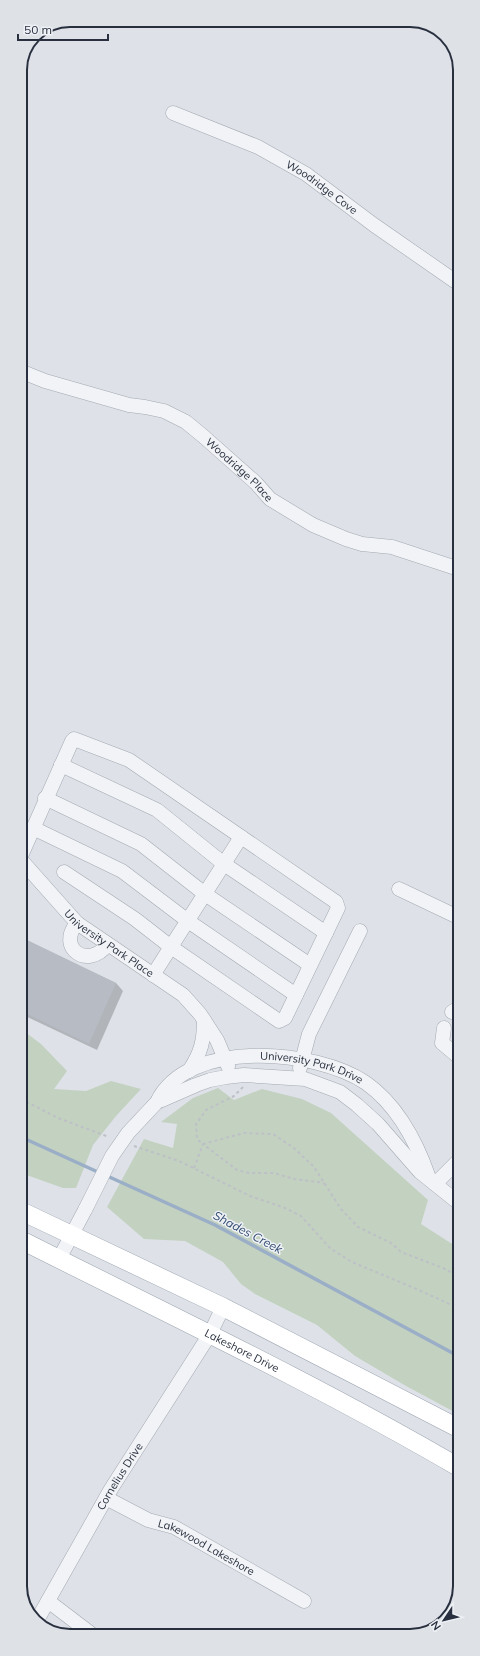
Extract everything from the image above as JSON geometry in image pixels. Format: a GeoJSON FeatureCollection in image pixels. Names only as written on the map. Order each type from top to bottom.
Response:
{"type":"FeatureCollection","features":[{"type":"Feature","properties":{"kind":"main road"},"geometry":{"type":"LineString","coordinates":[[27,1214],[222,1307],[453,1425]]}},
{"type":"Feature","properties":{"kind":"main road","name":"Lakeshore Drive"},"geometry":{"type":"LineString","coordinates":[[27,1243],[210,1334],[384,1424],[453,1464]]}},
{"type":"Feature","properties":{"kind":"street","name":"Woodridge Cove"},"geometry":{"type":"LineString","coordinates":[[173,113],[258,147],[306,174],[374,225],[453,280]]}},
{"type":"Feature","properties":{"kind":"street","name":"Woodridge Place"},"geometry":{"type":"LineString","coordinates":[[27,374],[45,381],[128,405],[145,406],[164,412],[186,422],[251,478],[270,499],[313,526],[346,539],[368,545],[392,548],[453,567]]}},
{"type":"Feature","properties":{"kind":"street"},"geometry":{"type":"LineString","coordinates":[[27,841],[45,798],[74,739],[129,760],[336,902],[338,908],[285,1018],[279,1021],[171,947],[135,919],[64,872]]}},
{"type":"Feature","properties":{"kind":"street"},"geometry":{"type":"LineString","coordinates":[[61,765],[157,810],[224,864],[326,933]]}},
{"type":"Feature","properties":{"kind":"street"},"geometry":{"type":"LineString","coordinates":[[45,798],[141,844],[205,894],[310,965]]}},
{"type":"Feature","properties":{"kind":"street"},"geometry":{"type":"LineString","coordinates":[[33,828],[122,871],[188,921],[296,995]]}},
{"type":"Feature","properties":{"kind":"street"},"geometry":{"type":"LineString","coordinates":[[153,975],[241,837]]}},
{"type":"Feature","properties":{"kind":"street","name":"University Park Place"},"geometry":{"type":"LineString","coordinates":[[27,868],[77,923],[107,945],[183,994],[204,1020],[217,1040],[234,1076]]}},
{"type":"Feature","properties":{"kind":"street"},"geometry":{"type":"LineString","coordinates":[[399,889],[453,915]]}},
{"type":"Feature","properties":{"kind":"street"},"geometry":{"type":"LineString","coordinates":[[77,923],[72,930],[70,938],[70,943],[76,952],[86,956],[92,956],[102,951],[107,945]]}},
{"type":"Feature","properties":{"kind":"street"},"geometry":{"type":"LineString","coordinates":[[299,1078],[302,1059],[309,1034],[360,930]]}},
{"type":"Feature","properties":{"kind":"street"},"geometry":{"type":"LineString","coordinates":[[189,1071],[200,1055],[204,1020]]}},
{"type":"Feature","properties":{"kind":"street"},"geometry":{"type":"LineString","coordinates":[[444,1028],[442,1043],[453,1052]]}},
{"type":"Feature","properties":{"kind":"street","name":"University Park Drive"},"geometry":{"type":"LineString","coordinates":[[59,1260],[116,1150],[128,1132],[157,1102],[162,1092],[166,1088],[189,1071],[210,1062],[225,1058],[235,1056],[278,1056],[302,1059],[330,1066],[366,1083],[398,1116],[406,1128],[432,1181]]}},
{"type":"Feature","properties":{"kind":"street","name":"University Park Drive"},"geometry":{"type":"LineString","coordinates":[[157,1102],[210,1080],[234,1076],[304,1079],[340,1092],[357,1105],[383,1130],[420,1172],[453,1198]]}},
{"type":"Feature","properties":{"kind":"street"},"geometry":{"type":"LineString","coordinates":[[383,1130],[398,1116]]}},
{"type":"Feature","properties":{"kind":"street"},"geometry":{"type":"LineString","coordinates":[[432,1181],[453,1164]]}},
{"type":"Feature","properties":{"kind":"street","name":"Cornelius Drive"},"geometry":{"type":"LineString","coordinates":[[40,1616],[106,1498],[210,1334],[222,1307]]}},
{"type":"Feature","properties":{"kind":"street","name":"Lakewood Lakeshore"},"geometry":{"type":"LineString","coordinates":[[106,1498],[148,1520],[174,1527],[304,1601]]}},
{"type":"Feature","properties":{"kind":"street"},"geometry":{"type":"LineString","coordinates":[[48,1601],[85,1629]]}},
{"type":"Feature","properties":{"kind":"path"},"geometry":{"type":"LineString","coordinates":[[234,1076],[243,1084],[243,1089],[234,1096],[206,1110],[196,1124],[197,1139],[238,1170],[249,1173],[274,1173],[294,1179],[326,1184]]}},
{"type":"Feature","properties":{"kind":"path"},"geometry":{"type":"LineString","coordinates":[[27,1102],[58,1118],[114,1139]]}},
{"type":"Feature","properties":{"kind":"path"},"geometry":{"type":"LineString","coordinates":[[203,1144],[244,1133],[273,1134],[294,1148],[314,1167],[326,1184],[340,1209],[358,1227],[391,1243],[400,1252],[453,1274]]}},
{"type":"Feature","properties":{"kind":"path"},"geometry":{"type":"LineString","coordinates":[[128,1144],[179,1161],[250,1196],[285,1208],[301,1216],[330,1248],[352,1262],[453,1306]]}},
{"type":"Feature","properties":{"kind":"path"},"geometry":{"type":"LineString","coordinates":[[194,1168],[203,1144]]}},
{"type":"Feature","properties":{"kind":"green space"},"geometry":{"type":"Polygon","coordinates":[[[27,1034],[41,1044],[67,1071],[54,1089],[86,1091],[111,1081],[141,1089],[116,1116],[93,1145],[76,1188],[63,1188],[27,1175],[27,1034]]]}},
{"type":"Feature","properties":{"kind":"green space"},"geometry":{"type":"Polygon","coordinates":[[[218,1088],[234,1100],[262,1089],[302,1099],[331,1113],[428,1200],[421,1224],[453,1245],[453,1411],[355,1356],[317,1325],[255,1294],[241,1284],[223,1262],[185,1241],[144,1239],[107,1207],[144,1139],[173,1148],[177,1124],[161,1122],[193,1098],[218,1088]]]}},
{"type":"Feature","properties":{"kind":"building"},"geometry":{"type":"Polygon","coordinates":[[[27,940],[116,983],[89,1044],[27,1014],[27,940]]]}},
{"type":"Feature","properties":{"kind":"waterway","name":"Shades Creek"},"geometry":{"type":"LineString","coordinates":[[27,1140],[100,1173]]}},
{"type":"Feature","properties":{"kind":"waterway","name":"Shades Creek"},"geometry":{"type":"LineString","coordinates":[[105,1175],[215,1225],[453,1353]]}}]}
